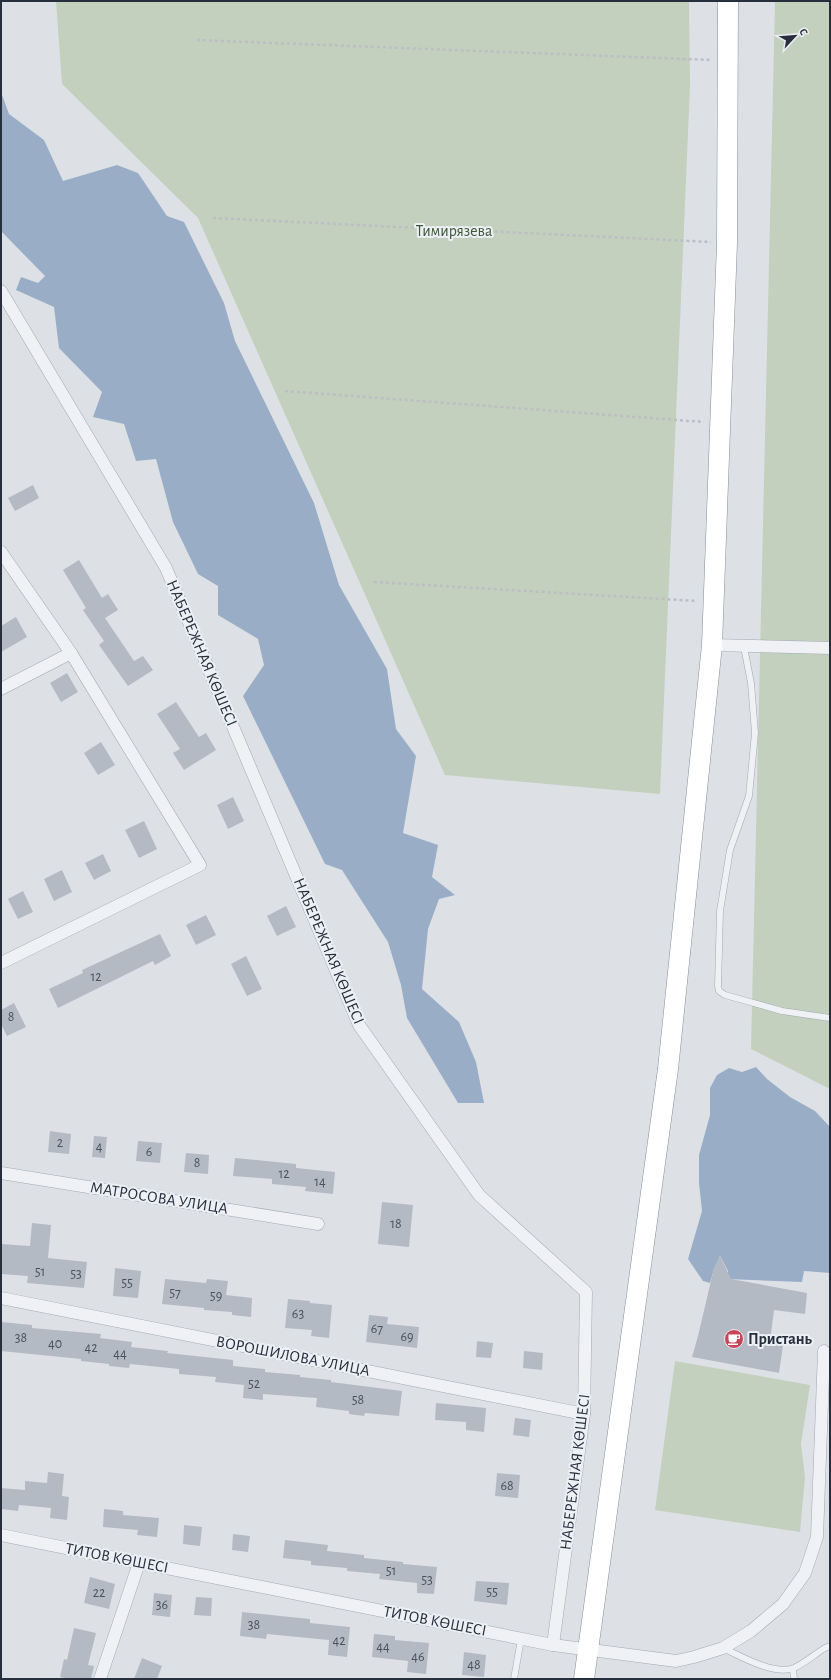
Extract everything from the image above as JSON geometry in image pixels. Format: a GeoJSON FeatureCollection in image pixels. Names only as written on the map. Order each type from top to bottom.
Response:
{"type":"FeatureCollection","features":[{"type":"Feature","properties":{"kind":"highway"},"geometry":{"type":"LineString","coordinates":[[584,1679],[668,1069],[712,645],[727,243],[728,1]]}},
{"type":"Feature","properties":{"kind":"street","name":"НАБЕРЕЖНАЯ КӨШЕСІ"},"geometry":{"type":"LineString","coordinates":[[1,291],[166,568],[360,1025],[479,1195],[586,1292],[584,1414],[553,1645]]}},
{"type":"Feature","properties":{"kind":"street"},"geometry":{"type":"LineString","coordinates":[[1,552],[71,653],[200,865],[1,963]]}},
{"type":"Feature","properties":{"kind":"street"},"geometry":{"type":"LineString","coordinates":[[712,645],[830,648]]}},
{"type":"Feature","properties":{"kind":"street"},"geometry":{"type":"LineString","coordinates":[[1,689],[71,653]]}},
{"type":"Feature","properties":{"kind":"street","name":"МАТРОСОВА УЛИЦА"},"geometry":{"type":"LineString","coordinates":[[1,1173],[318,1224]]}},
{"type":"Feature","properties":{"kind":"street","name":"ВОРОШИЛОВА УЛИЦА"},"geometry":{"type":"LineString","coordinates":[[1,1298],[584,1414]]}},
{"type":"Feature","properties":{"kind":"street","name":"ТИТОВ КӨШЕСІ"},"geometry":{"type":"LineString","coordinates":[[1,1535],[553,1645],[676,1661],[694,1657],[723,1648],[751,1631],[782,1604],[805,1573],[817,1538],[826,1384],[824,1351]]}},
{"type":"Feature","properties":{"kind":"street"},"geometry":{"type":"LineString","coordinates":[[100,1679],[139,1562]]}},
{"type":"Feature","properties":{"kind":"lane"},"geometry":{"type":"LineString","coordinates":[[744,647],[751,683],[755,733],[749,796],[730,850],[720,911],[719,992],[782,1011],[830,1018]]}},
{"type":"Feature","properties":{"kind":"lane"},"geometry":{"type":"LineString","coordinates":[[514,1679],[521,1638]]}},
{"type":"Feature","properties":{"kind":"lane"},"geometry":{"type":"LineString","coordinates":[[723,1648],[749,1660],[777,1670],[793,1668],[830,1646]]}},
{"type":"Feature","properties":{"kind":"lane"},"geometry":{"type":"LineString","coordinates":[[793,1668],[794,1679]]}},
{"type":"Feature","properties":{"kind":"path"},"geometry":{"type":"LineString","coordinates":[[197,40],[728,61]]}},
{"type":"Feature","properties":{"kind":"path"},"geometry":{"type":"LineString","coordinates":[[213,218],[727,243]]}},
{"type":"Feature","properties":{"kind":"path"},"geometry":{"type":"LineString","coordinates":[[285,391],[720,423]]}},
{"type":"Feature","properties":{"kind":"path"},"geometry":{"type":"LineString","coordinates":[[374,582],[714,602]]}},
{"type":"Feature","properties":{"kind":"green space","name":"Тимирязева"},"geometry":{"type":"Polygon","coordinates":[[[56,1],[689,1],[690,86],[660,794],[445,775],[198,218],[62,84],[56,1]]]}},
{"type":"Feature","properties":{"kind":"green space"},"geometry":{"type":"Polygon","coordinates":[[[775,1],[830,1],[830,1089],[751,1049],[775,1]]]}},
{"type":"Feature","properties":{"kind":"green space"},"geometry":{"type":"Polygon","coordinates":[[[675,1361],[810,1385],[801,1444],[805,1477],[800,1532],[655,1510],[675,1361]]]}},
{"type":"Feature","properties":{"kind":"water"},"geometry":{"type":"Polygon","coordinates":[[[1,92],[9,114],[44,140],[63,181],[117,165],[138,173],[167,216],[184,222],[224,303],[235,341],[314,503],[339,585],[387,669],[396,729],[416,756],[403,833],[438,845],[432,877],[455,895],[439,899],[428,929],[422,989],[459,1022],[476,1062],[484,1103],[458,1103],[407,1018],[401,985],[388,942],[342,870],[325,864],[243,696],[264,665],[258,639],[218,615],[218,586],[198,574],[173,522],[156,459],[136,461],[124,424],[93,417],[102,392],[59,348],[54,307],[16,290],[21,277],[38,283],[45,276],[1,231],[1,92]]]}},
{"type":"Feature","properties":{"kind":"water"},"geometry":{"type":"Polygon","coordinates":[[[756,1067],[767,1079],[790,1097],[815,1111],[830,1127],[830,1273],[804,1271],[802,1282],[727,1279],[728,1271],[720,1256],[710,1283],[703,1281],[688,1259],[702,1211],[699,1183],[699,1155],[710,1115],[710,1088],[717,1075],[729,1068],[742,1072],[756,1067]]]}},
{"type":"Feature","properties":{"kind":"building"},"geometry":{"type":"Polygon","coordinates":[[[33,485],[39,498],[15,511],[8,498],[33,485]]]}},
{"type":"Feature","properties":{"kind":"building"},"geometry":{"type":"Polygon","coordinates":[[[79,560],[102,598],[108,594],[118,610],[105,618],[134,661],[143,656],[153,670],[128,686],[99,645],[104,641],[83,610],[86,608],[63,570],[79,560]]]}},
{"type":"Feature","properties":{"kind":"building"},"geometry":{"type":"Polygon","coordinates":[[[16,617],[27,637],[1,652],[1,626],[16,617]]]}},
{"type":"Feature","properties":{"kind":"building"},"geometry":{"type":"Polygon","coordinates":[[[67,673],[78,692],[61,702],[50,683],[67,673]]]}},
{"type":"Feature","properties":{"kind":"building"},"geometry":{"type":"Polygon","coordinates":[[[176,702],[199,737],[206,733],[216,750],[184,770],[173,753],[180,749],[157,714],[176,702]]]}},
{"type":"Feature","properties":{"kind":"building"},"geometry":{"type":"Polygon","coordinates":[[[101,742],[115,765],[98,775],[84,753],[101,742]]]}},
{"type":"Feature","properties":{"kind":"building"},"geometry":{"type":"Polygon","coordinates":[[[233,797],[244,821],[228,829],[217,805],[233,797]]]}},
{"type":"Feature","properties":{"kind":"building"},"geometry":{"type":"Polygon","coordinates":[[[144,821],[157,849],[139,858],[125,830],[144,821]]]}},
{"type":"Feature","properties":{"kind":"building"},"geometry":{"type":"Polygon","coordinates":[[[103,854],[111,871],[94,880],[85,863],[103,854]]]}},
{"type":"Feature","properties":{"kind":"building"},"geometry":{"type":"Polygon","coordinates":[[[62,870],[72,892],[54,901],[44,879],[62,870]]]}},
{"type":"Feature","properties":{"kind":"building"},"geometry":{"type":"Polygon","coordinates":[[[23,891],[33,912],[18,919],[8,899],[23,891]]]}},
{"type":"Feature","properties":{"kind":"building"},"geometry":{"type":"Polygon","coordinates":[[[286,906],[296,927],[277,936],[267,916],[286,906]]]}},
{"type":"Feature","properties":{"kind":"building"},"geometry":{"type":"Polygon","coordinates":[[[206,915],[216,935],[196,945],[186,925],[206,915]]]}},
{"type":"Feature","properties":{"kind":"building"},"geometry":{"type":"Polygon","coordinates":[[[160,934],[171,956],[155,965],[153,961],[58,1008],[49,989],[83,973],[82,970],[160,934]]]}},
{"type":"Feature","properties":{"kind":"building"},"geometry":{"type":"Polygon","coordinates":[[[246,956],[262,989],[247,996],[231,964],[246,956]]]}},
{"type":"Feature","properties":{"kind":"building"},"geometry":{"type":"Polygon","coordinates":[[[14,1003],[26,1027],[7,1036],[1,1024],[1,1010],[14,1003]]]}},
{"type":"Feature","properties":{"kind":"building"},"geometry":{"type":"Polygon","coordinates":[[[50,1131],[71,1134],[69,1154],[48,1152],[50,1131]]]}},
{"type":"Feature","properties":{"kind":"building"},"geometry":{"type":"Polygon","coordinates":[[[94,1136],[107,1137],[105,1158],[92,1157],[94,1136]]]}},
{"type":"Feature","properties":{"kind":"building"},"geometry":{"type":"Polygon","coordinates":[[[138,1141],[162,1143],[160,1163],[136,1161],[138,1141]]]}},
{"type":"Feature","properties":{"kind":"building"},"geometry":{"type":"Polygon","coordinates":[[[186,1153],[209,1155],[208,1174],[184,1172],[186,1153]]]}},
{"type":"Feature","properties":{"kind":"building"},"geometry":{"type":"Polygon","coordinates":[[[235,1158],[296,1164],[296,1168],[335,1172],[333,1194],[305,1191],[306,1187],[272,1184],[272,1179],[233,1176],[235,1158]]]}},
{"type":"Feature","properties":{"kind":"building"},"geometry":{"type":"Polygon","coordinates":[[[382,1202],[413,1205],[409,1247],[378,1244],[382,1202]]]}},
{"type":"Feature","properties":{"kind":"building"},"geometry":{"type":"Polygon","coordinates":[[[32,1223],[51,1225],[48,1258],[87,1262],[84,1288],[27,1283],[28,1276],[1,1274],[1,1244],[30,1246],[32,1223]]]}},
{"type":"Feature","properties":{"kind":"building"},"geometry":{"type":"Polygon","coordinates":[[[720,1256],[731,1279],[807,1293],[805,1314],[774,1310],[770,1342],[783,1345],[779,1373],[692,1357],[714,1268],[720,1256]]]}},
{"type":"Feature","properties":{"kind":"building"},"geometry":{"type":"Polygon","coordinates":[[[115,1268],[141,1271],[138,1298],[113,1296],[115,1268]]]}},
{"type":"Feature","properties":{"kind":"building"},"geometry":{"type":"Polygon","coordinates":[[[165,1279],[206,1283],[207,1279],[228,1281],[226,1295],[252,1298],[251,1317],[232,1315],[232,1312],[162,1304],[165,1279]]]}},
{"type":"Feature","properties":{"kind":"building"},"geometry":{"type":"Polygon","coordinates":[[[288,1299],[332,1305],[329,1338],[311,1336],[312,1330],[285,1328],[288,1299]]]}},
{"type":"Feature","properties":{"kind":"building"},"geometry":{"type":"Polygon","coordinates":[[[369,1315],[388,1317],[387,1324],[419,1327],[417,1348],[366,1342],[369,1315]]]}},
{"type":"Feature","properties":{"kind":"building"},"geometry":{"type":"Polygon","coordinates":[[[1,1322],[32,1325],[32,1328],[101,1334],[100,1338],[132,1342],[131,1347],[168,1351],[167,1353],[233,1360],[233,1366],[265,1369],[265,1372],[300,1375],[300,1377],[331,1380],[331,1382],[402,1391],[399,1416],[365,1413],[364,1416],[349,1414],[349,1411],[316,1407],[317,1398],[263,1394],[263,1400],[243,1398],[244,1385],[215,1382],[216,1377],[179,1374],[179,1369],[130,1364],[129,1368],[109,1366],[109,1364],[81,1361],[81,1359],[1,1351],[1,1322]]]}},
{"type":"Feature","properties":{"kind":"building"},"geometry":{"type":"Polygon","coordinates":[[[477,1341],[493,1343],[491,1358],[476,1357],[477,1341]]]}},
{"type":"Feature","properties":{"kind":"building"},"geometry":{"type":"Polygon","coordinates":[[[524,1351],[543,1353],[542,1370],[523,1368],[524,1351]]]}},
{"type":"Feature","properties":{"kind":"building"},"geometry":{"type":"Polygon","coordinates":[[[436,1403],[486,1408],[484,1432],[466,1430],[466,1422],[435,1420],[436,1403]]]}},
{"type":"Feature","properties":{"kind":"building"},"geometry":{"type":"Polygon","coordinates":[[[515,1418],[531,1420],[529,1437],[513,1435],[515,1418]]]}},
{"type":"Feature","properties":{"kind":"building"},"geometry":{"type":"Polygon","coordinates":[[[48,1472],[64,1474],[62,1496],[69,1497],[67,1520],[50,1518],[51,1508],[19,1505],[18,1511],[1,1509],[1,1488],[25,1490],[25,1481],[47,1483],[48,1472]]]}},
{"type":"Feature","properties":{"kind":"building"},"geometry":{"type":"Polygon","coordinates":[[[497,1473],[520,1475],[518,1498],[495,1496],[497,1473]]]}},
{"type":"Feature","properties":{"kind":"building"},"geometry":{"type":"Polygon","coordinates":[[[104,1509],[123,1511],[123,1515],[159,1518],[157,1537],[137,1535],[138,1530],[103,1527],[104,1509]]]}},
{"type":"Feature","properties":{"kind":"building"},"geometry":{"type":"Polygon","coordinates":[[[184,1525],[202,1527],[200,1546],[183,1544],[184,1525]]]}},
{"type":"Feature","properties":{"kind":"building"},"geometry":{"type":"Polygon","coordinates":[[[233,1534],[250,1536],[248,1552],[232,1550],[233,1534]]]}},
{"type":"Feature","properties":{"kind":"building"},"geometry":{"type":"Polygon","coordinates":[[[285,1540],[328,1545],[327,1551],[364,1555],[364,1558],[437,1567],[434,1594],[417,1593],[417,1583],[379,1579],[380,1574],[347,1571],[347,1568],[311,1565],[311,1561],[283,1558],[285,1540]]]}},
{"type":"Feature","properties":{"kind":"building"},"geometry":{"type":"Polygon","coordinates":[[[90,1577],[115,1584],[109,1609],[84,1603],[90,1577]]]}},
{"type":"Feature","properties":{"kind":"building"},"geometry":{"type":"Polygon","coordinates":[[[476,1581],[509,1583],[507,1605],[474,1601],[476,1581]]]}},
{"type":"Feature","properties":{"kind":"building"},"geometry":{"type":"Polygon","coordinates":[[[154,1593],[172,1595],[170,1617],[152,1615],[154,1593]]]}},
{"type":"Feature","properties":{"kind":"building"},"geometry":{"type":"Polygon","coordinates":[[[196,1597],[212,1598],[211,1616],[194,1615],[196,1597]]]}},
{"type":"Feature","properties":{"kind":"building"},"geometry":{"type":"Polygon","coordinates":[[[242,1612],[310,1619],[310,1623],[350,1627],[347,1657],[328,1655],[329,1640],[267,1634],[266,1639],[240,1636],[242,1612]]]}},
{"type":"Feature","properties":{"kind":"building"},"geometry":{"type":"Polygon","coordinates":[[[74,1628],[96,1633],[88,1665],[94,1666],[91,1679],[69,1679],[60,1677],[64,1659],[67,1660],[74,1628]]]}},
{"type":"Feature","properties":{"kind":"building"},"geometry":{"type":"Polygon","coordinates":[[[374,1634],[395,1636],[395,1640],[429,1643],[426,1674],[407,1672],[408,1661],[372,1657],[374,1634]]]}},
{"type":"Feature","properties":{"kind":"building"},"geometry":{"type":"Polygon","coordinates":[[[464,1652],[486,1655],[484,1677],[462,1675],[464,1652]]]}},
{"type":"Feature","properties":{"kind":"building"},"geometry":{"type":"Polygon","coordinates":[[[142,1658],[162,1666],[157,1679],[134,1679],[142,1658]]]}},
{"type":"Feature","properties":{"kind":"place","name":"Пристань"},"geometry":{"type":"Point","coordinates":[734,1339]}}]}
